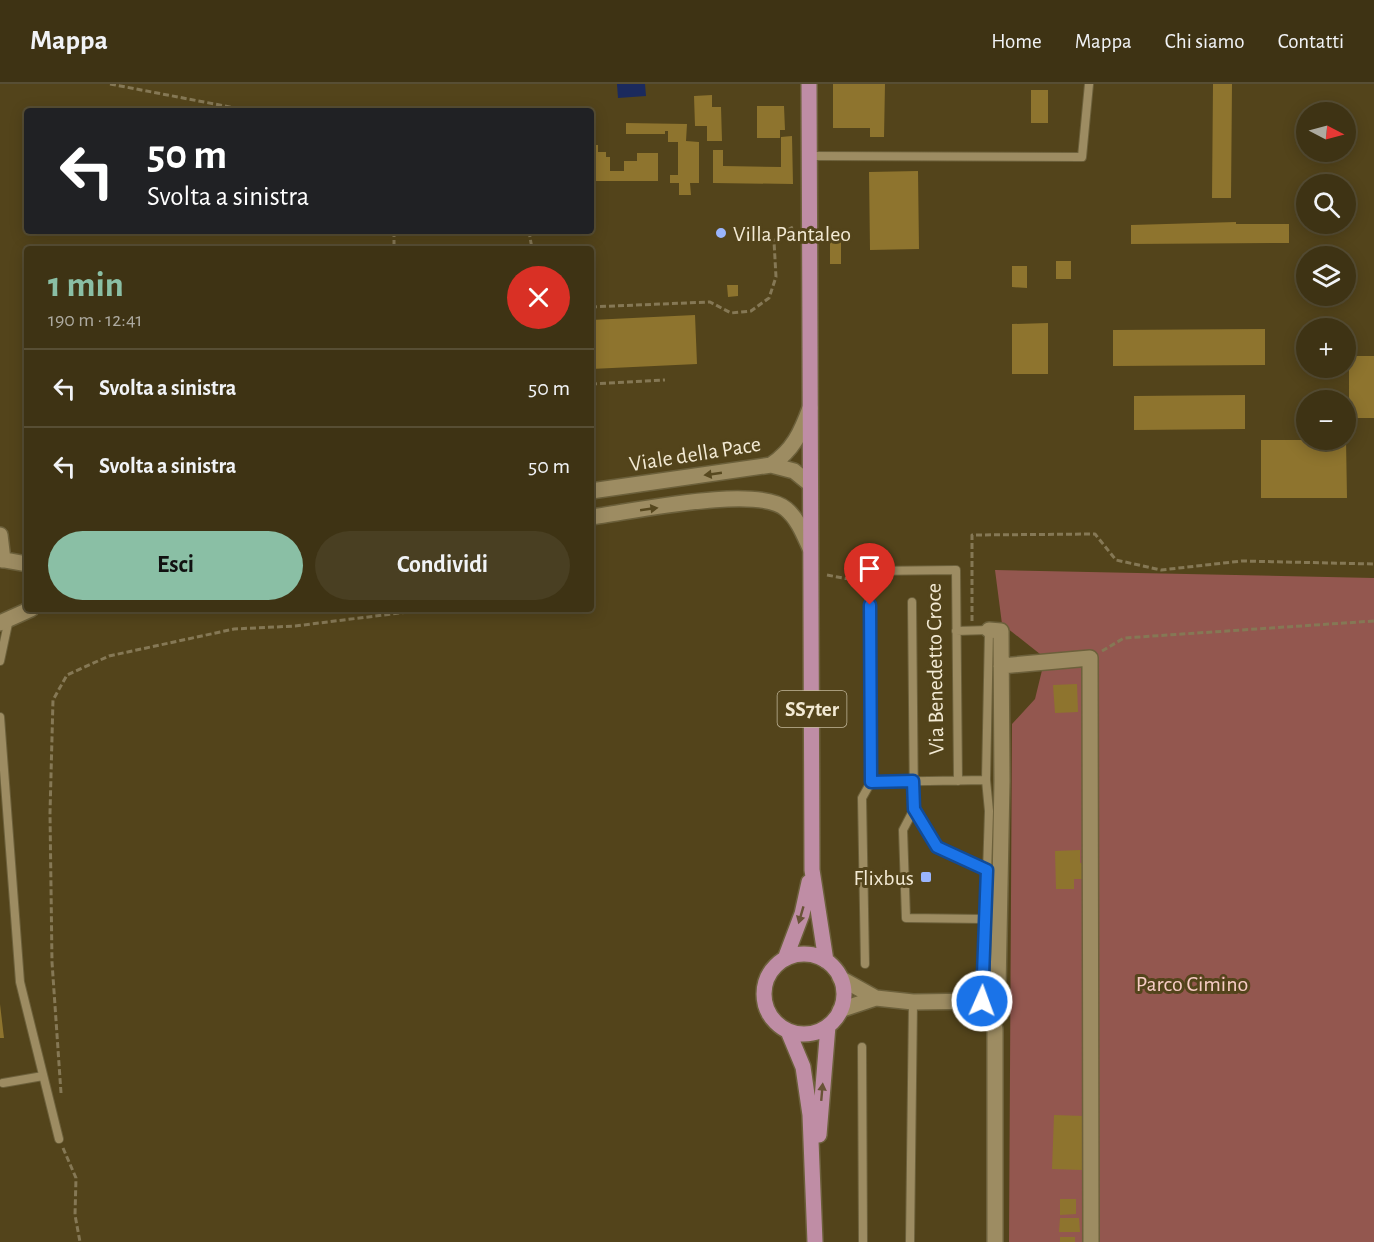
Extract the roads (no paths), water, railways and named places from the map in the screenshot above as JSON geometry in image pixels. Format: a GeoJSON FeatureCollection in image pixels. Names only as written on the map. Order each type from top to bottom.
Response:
{"type":"FeatureCollection","features":[{"type":"Feature","properties":{"kind":"main road","name":"SS7ter"},"geometry":{"type":"LineString","coordinates":[[809,84],[812,870]]}},
{"type":"Feature","properties":{"kind":"main road"},"geometry":{"type":"LineString","coordinates":[[812,870],[826,961],[840,978],[843,999],[840,1010],[828,1026],[809,1034],[788,1031],[777,1024],[769,1014],[764,989],[771,972],[785,959],[802,914],[812,870]]}},
{"type":"Feature","properties":{"kind":"main road"},"geometry":{"type":"LineString","coordinates":[[785,959],[806,954],[826,961]]}},
{"type":"Feature","properties":{"kind":"main road"},"geometry":{"type":"LineString","coordinates":[[814,1213],[828,1026]]}},
{"type":"Feature","properties":{"kind":"main road"},"geometry":{"type":"LineString","coordinates":[[788,1031],[804,1067],[810,1115],[814,1242]]}},
{"type":"Feature","properties":{"kind":"street","name":"Viale della Pace"},"geometry":{"type":"LineString","coordinates":[[594,491],[771,465],[787,454],[800,436],[810,408]]}},
{"type":"Feature","properties":{"kind":"street"},"geometry":{"type":"LineString","coordinates":[[771,465],[794,471],[810,484]]}},
{"type":"Feature","properties":{"kind":"street"},"geometry":{"type":"LineString","coordinates":[[594,517],[723,499],[771,501],[786,509],[800,526],[810,548]]}},
{"type":"Feature","properties":{"kind":"street"},"geometry":{"type":"LineString","coordinates":[[0,535],[2,559],[24,563]]}},
{"type":"Feature","properties":{"kind":"street"},"geometry":{"type":"LineString","coordinates":[[5,621],[24,612]]}},
{"type":"Feature","properties":{"kind":"street"},"geometry":{"type":"LineString","coordinates":[[840,978],[876,998],[913,1002],[982,1001],[998,988],[1002,780],[1001,631],[989,630]]}},
{"type":"Feature","properties":{"kind":"street"},"geometry":{"type":"LineString","coordinates":[[1001,666],[1090,658],[1091,1242]]}},
{"type":"Feature","properties":{"kind":"street"},"geometry":{"type":"LineString","coordinates":[[840,1010],[876,998]]}},
{"type":"Feature","properties":{"kind":"street"},"geometry":{"type":"LineString","coordinates":[[982,1001],[995,1029],[995,1242]]}},
{"type":"Feature","properties":{"kind":"lane"},"geometry":{"type":"LineString","coordinates":[[810,156],[1082,157],[1089,84]]}},
{"type":"Feature","properties":{"kind":"lane","name":"Via Benedetto Croce"},"geometry":{"type":"LineString","coordinates":[[871,782],[869,571],[956,570],[958,781]]}},
{"type":"Feature","properties":{"kind":"lane"},"geometry":{"type":"LineString","coordinates":[[912,602],[914,809],[937,847],[987,870]]}},
{"type":"Feature","properties":{"kind":"lane"},"geometry":{"type":"LineString","coordinates":[[0,661],[5,621]]}},
{"type":"Feature","properties":{"kind":"lane"},"geometry":{"type":"LineString","coordinates":[[956,631],[989,630],[987,870],[982,1001]]}},
{"type":"Feature","properties":{"kind":"lane"},"geometry":{"type":"LineString","coordinates":[[0,717],[20,982],[62,1139]]}},
{"type":"Feature","properties":{"kind":"lane"},"geometry":{"type":"LineString","coordinates":[[865,964],[862,798],[871,782],[986,780]]}},
{"type":"Feature","properties":{"kind":"lane"},"geometry":{"type":"LineString","coordinates":[[914,809],[903,830],[906,918],[985,919]]}},
{"type":"Feature","properties":{"kind":"lane"},"geometry":{"type":"LineString","coordinates":[[910,1242],[913,1002]]}},
{"type":"Feature","properties":{"kind":"lane"},"geometry":{"type":"LineString","coordinates":[[862,1047],[863,1242]]}},
{"type":"Feature","properties":{"kind":"lane"},"geometry":{"type":"LineString","coordinates":[[3,1083],[44,1076]]}},
{"type":"Feature","properties":{"kind":"water"},"geometry":{"type":"Polygon","coordinates":[[[617,84],[645,84],[646,96],[618,98],[617,84]]]}},
{"type":"Feature","properties":{"kind":"place","name":"Villa Pantaleo"},"geometry":{"type":"Point","coordinates":[721,233]}},
{"type":"Feature","properties":{"kind":"place","name":"Flixbus"},"geometry":{"type":"Point","coordinates":[926,877]}},
{"type":"Feature","properties":{"kind":"park label","name":"Parco Cimino"},"geometry":{"type":"Point","coordinates":[1192,983]}}]}
